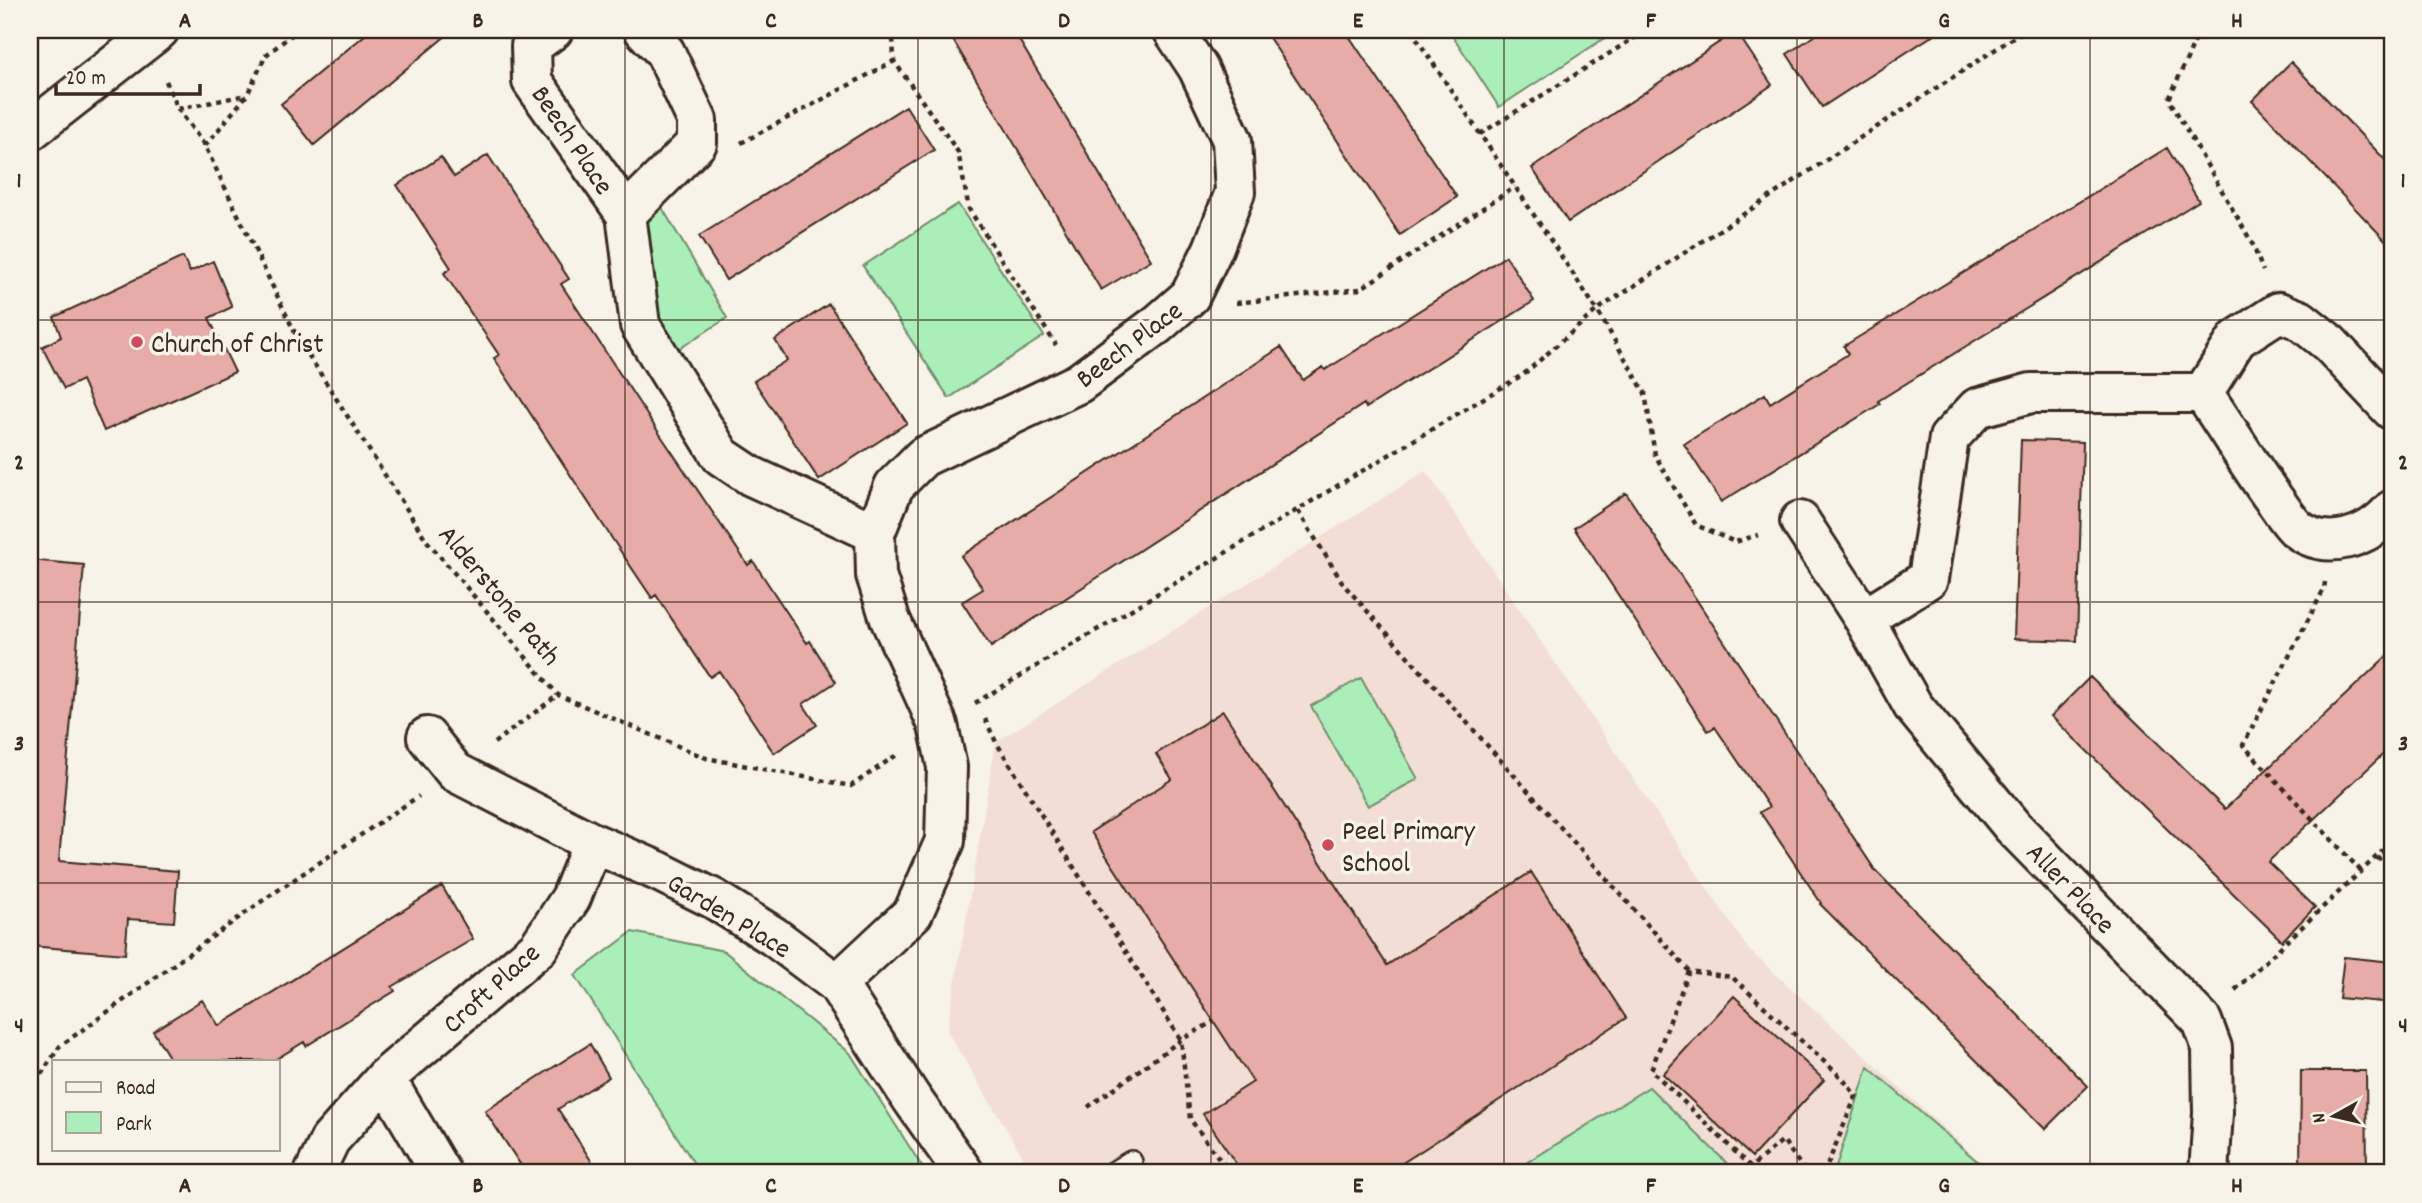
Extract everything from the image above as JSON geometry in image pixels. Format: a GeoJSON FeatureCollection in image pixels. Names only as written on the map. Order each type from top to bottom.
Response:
{"type":"FeatureCollection","features":[{"type":"Feature","properties":{"kind":"street"},"geometry":{"type":"LineString","coordinates":[[30,131],[159,30]]}},
{"type":"Feature","properties":{"kind":"street","name":"Beech Place"},"geometry":{"type":"LineString","coordinates":[[553,30],[531,46],[532,81],[626,214],[640,325],[721,456],[751,476],[874,533]]}},
{"type":"Feature","properties":{"kind":"street"},"geometry":{"type":"LineString","coordinates":[[644,30],[665,52],[697,120],[697,143]]}},
{"type":"Feature","properties":{"kind":"street","name":"Beech Place"},"geometry":{"type":"LineString","coordinates":[[837,984],[913,913],[945,841],[947,767],[938,725],[890,619],[876,575],[874,533],[894,486],[923,457],[1079,383],[1158,324],[1190,296],[1213,249],[1235,192],[1233,140],[1198,68],[1173,30]]}},
{"type":"Feature","properties":{"kind":"street","name":"Beech Place"},"geometry":{"type":"LineString","coordinates":[[626,214],[697,143]]}},
{"type":"Feature","properties":{"kind":"street"},"geometry":{"type":"LineString","coordinates":[[2203,393],[2237,339],[2279,312],[2300,320],[2329,343],[2392,410]]}},
{"type":"Feature","properties":{"kind":"street"},"geometry":{"type":"LineString","coordinates":[[1864,619],[1928,579],[1949,439],[1977,408],[2031,393],[2203,393]]}},
{"type":"Feature","properties":{"kind":"street"},"geometry":{"type":"LineString","coordinates":[[2203,393],[2296,528],[2328,543],[2358,535],[2392,510]]}},
{"type":"Feature","properties":{"kind":"street","name":"Aller Place"},"geometry":{"type":"LineString","coordinates":[[1800,521],[1864,619],[1913,706],[2012,826],[2202,1021],[2211,1048],[2213,1113],[2209,1173]]}},
{"type":"Feature","properties":{"kind":"street","name":"Garden Place"},"geometry":{"type":"LineString","coordinates":[[427,737],[455,772],[593,843],[714,899],[773,936],[837,984],[912,1100],[964,1173]]}},
{"type":"Feature","properties":{"kind":"street","name":"Croft Place"},"geometry":{"type":"LineString","coordinates":[[314,1173],[330,1140],[385,1078],[538,948],[571,898],[593,843]]}},
{"type":"Feature","properties":{"kind":"street"},"geometry":{"type":"LineString","coordinates":[[385,1078],[441,1173]]}},
{"type":"Feature","properties":{"kind":"path"},"geometry":{"type":"LineString","coordinates":[[205,146],[247,95],[266,55],[298,30]]}},
{"type":"Feature","properties":{"kind":"path"},"geometry":{"type":"LineString","coordinates":[[889,30],[893,35],[894,61],[958,152],[969,209],[1079,383]]}},
{"type":"Feature","properties":{"kind":"path"},"geometry":{"type":"LineString","coordinates":[[1411,30],[1597,310],[1645,393],[1655,455],[1696,524],[1735,542],[1800,521]]}},
{"type":"Feature","properties":{"kind":"path"},"geometry":{"type":"LineString","coordinates":[[1479,134],[1647,30]]}},
{"type":"Feature","properties":{"kind":"path"},"geometry":{"type":"LineString","coordinates":[[558,695],[706,758],[851,786],[938,725],[1524,374],[1597,310],[2025,30]]}},
{"type":"Feature","properties":{"kind":"path"},"geometry":{"type":"LineString","coordinates":[[2200,30],[2169,99],[2252,243],[2279,312]]}},
{"type":"Feature","properties":{"kind":"path"},"geometry":{"type":"LineString","coordinates":[[697,143],[714,157],[894,61]]}},
{"type":"Feature","properties":{"kind":"path","name":"Alderstone Path"},"geometry":{"type":"LineString","coordinates":[[30,1091],[60,1046],[265,899],[455,772],[558,695],[427,541],[297,337],[205,146],[178,109],[247,95]]}},
{"type":"Feature","properties":{"kind":"path"},"geometry":{"type":"LineString","coordinates":[[1190,296],[1222,304],[1360,289],[1515,187]]}},
{"type":"Feature","properties":{"kind":"path"},"geometry":{"type":"LineString","coordinates":[[1298,511],[1344,585],[1689,971],[1732,977],[1843,1079],[1856,1096],[1824,1173]]}},
{"type":"Feature","properties":{"kind":"path"},"geometry":{"type":"LineString","coordinates":[[2328,543],[2324,589],[2243,746],[2361,871]]}},
{"type":"Feature","properties":{"kind":"path"},"geometry":{"type":"LineString","coordinates":[[976,703],[996,742],[1181,1040],[1190,1119],[1230,1173]]}},
{"type":"Feature","properties":{"kind":"path"},"geometry":{"type":"LineString","coordinates":[[2202,1021],[2392,842]]}},
{"type":"Feature","properties":{"kind":"path"},"geometry":{"type":"LineString","coordinates":[[2377,857],[2392,872]]}},
{"type":"Feature","properties":{"kind":"path"},"geometry":{"type":"LineString","coordinates":[[1689,971],[1651,1070],[1751,1167],[1783,1140],[1806,1173]]}},
{"type":"Feature","properties":{"kind":"path"},"geometry":{"type":"LineString","coordinates":[[1088,1107],[1181,1040],[1214,1021]]}},
{"type":"Feature","properties":{"kind":"shaded area","name":"Peel Primary School"},"geometry":{"type":"Polygon","coordinates":[[[1426,471],[1748,949],[1993,1173],[1033,1173],[947,1031],[996,742],[1426,471]]]}},
{"type":"Feature","properties":{"kind":"green space"},"geometry":{"type":"Polygon","coordinates":[[[1449,30],[1617,30],[1499,107],[1449,30]]]}},
{"type":"Feature","properties":{"kind":"green space"},"geometry":{"type":"Polygon","coordinates":[[[657,199],[727,318],[674,352],[645,305],[644,246],[650,206],[657,199]]]}},
{"type":"Feature","properties":{"kind":"green space"},"geometry":{"type":"Polygon","coordinates":[[[958,204],[1044,336],[949,398],[863,266],[958,204]]]}},
{"type":"Feature","properties":{"kind":"green space"},"geometry":{"type":"Polygon","coordinates":[[[1361,678],[1418,779],[1368,806],[1311,706],[1361,678]]]}},
{"type":"Feature","properties":{"kind":"green space"},"geometry":{"type":"Polygon","coordinates":[[[632,932],[724,951],[850,1053],[926,1173],[700,1173],[575,975],[632,932]]]}},
{"type":"Feature","properties":{"kind":"green space"},"geometry":{"type":"Polygon","coordinates":[[[1868,1067],[1991,1173],[1834,1173],[1868,1067]]]}},
{"type":"Feature","properties":{"kind":"green space"},"geometry":{"type":"Polygon","coordinates":[[[1649,1087],[1737,1173],[1510,1173],[1649,1087]]]}},
{"type":"Feature","properties":{"kind":"building"},"geometry":{"type":"Polygon","coordinates":[[[371,30],[453,30],[314,145],[281,104],[371,30]]]}},
{"type":"Feature","properties":{"kind":"building"},"geometry":{"type":"Polygon","coordinates":[[[947,30],[1013,30],[1151,260],[1101,290],[947,30]]]}},
{"type":"Feature","properties":{"kind":"building"},"geometry":{"type":"Polygon","coordinates":[[[1264,30],[1345,30],[1457,197],[1400,235],[1264,30]]]}},
{"type":"Feature","properties":{"kind":"building"},"geometry":{"type":"Polygon","coordinates":[[[1823,30],[1941,30],[1822,107],[1787,54],[1823,30]]]}},
{"type":"Feature","properties":{"kind":"building"},"geometry":{"type":"Polygon","coordinates":[[[1736,31],[1772,85],[1568,222],[1532,168],[1736,31]]]}},
{"type":"Feature","properties":{"kind":"building"},"geometry":{"type":"Polygon","coordinates":[[[2291,62],[2392,167],[2392,247],[2252,101],[2291,62]]]}},
{"type":"Feature","properties":{"kind":"building"},"geometry":{"type":"Polygon","coordinates":[[[906,106],[934,150],[726,280],[699,236],[906,106]]]}},
{"type":"Feature","properties":{"kind":"building"},"geometry":{"type":"Polygon","coordinates":[[[2167,148],[2199,201],[1721,502],[1684,444],[1765,394],[1770,403],[1848,354],[1844,346],[2167,148]]]}},
{"type":"Feature","properties":{"kind":"building"},"geometry":{"type":"Polygon","coordinates":[[[488,155],[569,279],[561,284],[647,415],[748,565],[753,561],[836,682],[803,704],[817,725],[774,753],[719,671],[710,677],[656,595],[652,598],[613,540],[494,358],[499,355],[444,273],[451,268],[397,185],[441,157],[454,177],[488,155]]]}},
{"type":"Feature","properties":{"kind":"building"},"geometry":{"type":"Polygon","coordinates":[[[1506,256],[1534,301],[1366,408],[1364,404],[991,647],[962,602],[983,589],[961,556],[1281,347],[1303,380],[1323,367],[1325,370],[1506,256]]]}},
{"type":"Feature","properties":{"kind":"building","name":"Church of Christ"},"geometry":{"type":"Polygon","coordinates":[[[183,257],[190,272],[213,261],[232,307],[209,318],[235,372],[104,431],[82,380],[64,389],[42,347],[61,337],[54,317],[183,257]]]}},
{"type":"Feature","properties":{"kind":"building"},"geometry":{"type":"Polygon","coordinates":[[[829,304],[907,423],[819,480],[754,381],[787,360],[775,340],[829,304]]]}},
{"type":"Feature","properties":{"kind":"building"},"geometry":{"type":"Polygon","coordinates":[[[2021,440],[2083,442],[2077,641],[2014,639],[2021,440]]]}},
{"type":"Feature","properties":{"kind":"building"},"geometry":{"type":"Polygon","coordinates":[[[1626,493],[1875,870],[2088,1086],[2045,1129],[1820,904],[1760,812],[1769,807],[1715,727],[1708,731],[1574,528],[1626,493]]]}},
{"type":"Feature","properties":{"kind":"building"},"geometry":{"type":"Polygon","coordinates":[[[30,560],[84,565],[59,861],[178,871],[174,922],[128,919],[125,954],[30,946],[30,560]]]}},
{"type":"Feature","properties":{"kind":"building"},"geometry":{"type":"Polygon","coordinates":[[[2392,651],[2392,746],[2268,862],[2315,907],[2282,941],[2051,716],[2090,677],[2225,809],[2392,651]]]}},
{"type":"Feature","properties":{"kind":"building"},"geometry":{"type":"Polygon","coordinates":[[[1223,711],[1387,965],[1531,872],[1626,1018],[1387,1173],[1242,1173],[1203,1114],[1253,1082],[1091,832],[1172,779],[1156,754],[1223,711]]]}},
{"type":"Feature","properties":{"kind":"building"},"geometry":{"type":"Polygon","coordinates":[[[442,886],[473,939],[392,987],[395,991],[306,1046],[304,1042],[275,1060],[164,1060],[169,1057],[153,1031],[202,1000],[219,1026],[442,886]]]}},
{"type":"Feature","properties":{"kind":"building"},"geometry":{"type":"Polygon","coordinates":[[[2344,957],[2392,962],[2392,1003],[2339,998],[2344,957]]]}},
{"type":"Feature","properties":{"kind":"building"},"geometry":{"type":"Polygon","coordinates":[[[1734,996],[1824,1080],[1752,1157],[1663,1074],[1734,996]]]}},
{"type":"Feature","properties":{"kind":"building"},"geometry":{"type":"Polygon","coordinates":[[[590,1044],[609,1077],[558,1109],[599,1173],[526,1173],[485,1111],[590,1044]]]}},
{"type":"Feature","properties":{"kind":"building"},"geometry":{"type":"Polygon","coordinates":[[[2301,1071],[2366,1071],[2367,1173],[2300,1173],[2301,1071]]]}},
{"type":"Feature","properties":{"kind":"place","name":"Church of Christ"},"geometry":{"type":"Point","coordinates":[137,342]}},
{"type":"Feature","properties":{"kind":"place","name":"Peel Primary School"},"geometry":{"type":"Point","coordinates":[1328,845]}}]}
